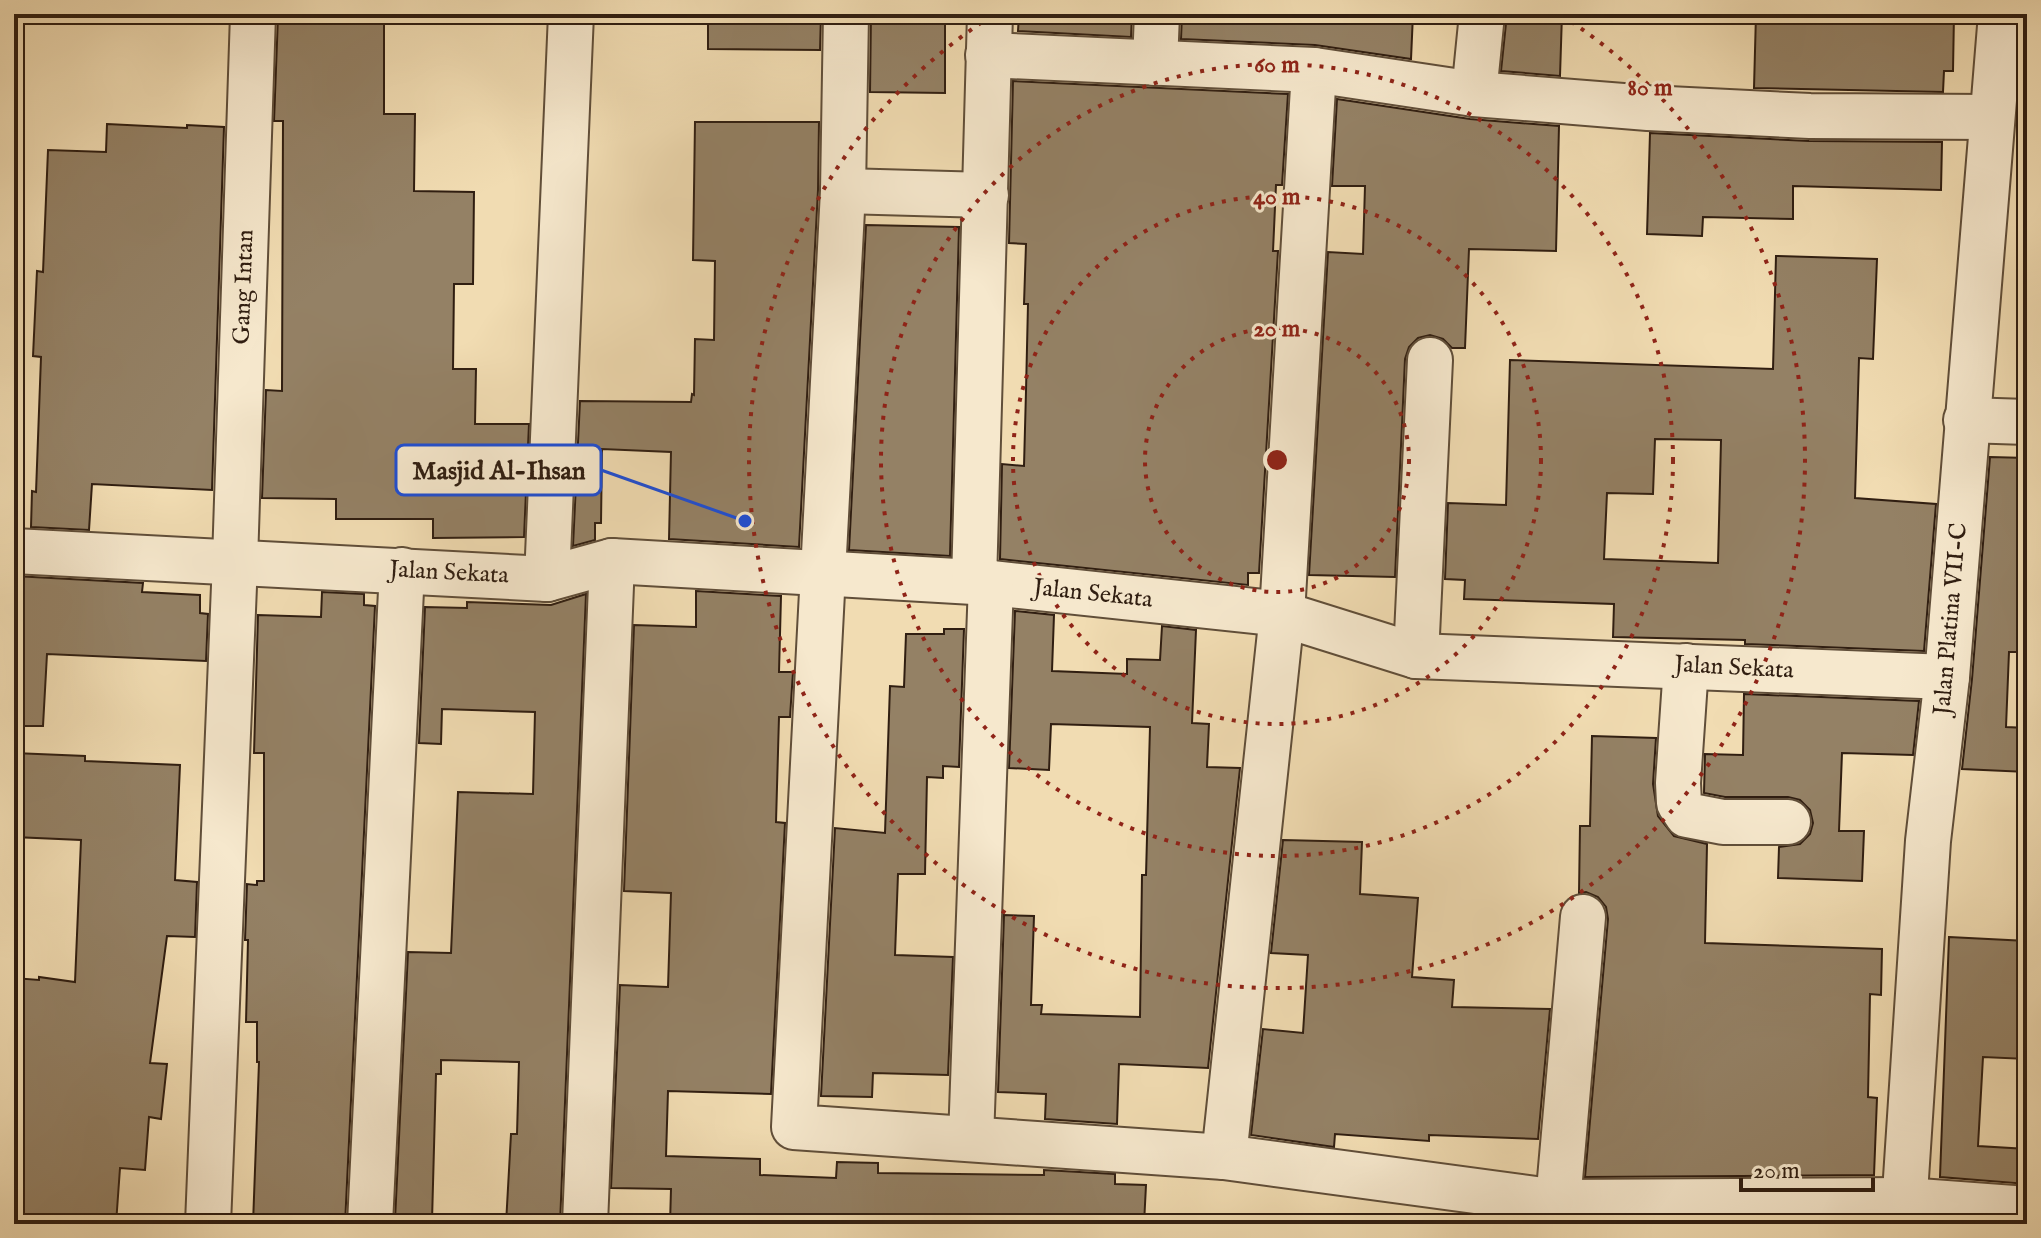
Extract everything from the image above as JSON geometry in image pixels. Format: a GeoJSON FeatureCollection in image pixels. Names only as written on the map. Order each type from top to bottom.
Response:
{"type":"FeatureCollection","features":[{"type":"Feature","properties":{"kind":"street","name":"Gang Intan"},"geometry":{"type":"LineString","coordinates":[[208,1224],[253,14]]}},
{"type":"Feature","properties":{"kind":"street"},"geometry":{"type":"LineString","coordinates":[[547,579],[571,14]]}},
{"type":"Feature","properties":{"kind":"street"},"geometry":{"type":"LineString","coordinates":[[846,14],[843,191],[794,1127],[1224,1157],[1558,1202],[1904,1212],[2027,1209]]}},
{"type":"Feature","properties":{"kind":"street"},"geometry":{"type":"LineString","coordinates":[[1155,63],[1157,14]]}},
{"type":"Feature","properties":{"kind":"street"},"geometry":{"type":"LineString","coordinates":[[1474,94],[1482,14]]}},
{"type":"Feature","properties":{"kind":"street","name":"Jalan Platina VII-C"},"geometry":{"type":"LineString","coordinates":[[1904,1212],[1928,841],[1947,677],[2001,14]]}},
{"type":"Feature","properties":{"kind":"street"},"geometry":{"type":"LineString","coordinates":[[971,1139],[983,582],[989,34],[1155,63],[1314,70],[1474,94],[1648,108],[1810,116],[1991,117]]}},
{"type":"Feature","properties":{"kind":"street"},"geometry":{"type":"LineString","coordinates":[[1224,1157],[1282,614],[1314,70]]}},
{"type":"Feature","properties":{"kind":"street"},"geometry":{"type":"LineString","coordinates":[[843,191],[986,195]]}},
{"type":"Feature","properties":{"kind":"street"},"geometry":{"type":"LineString","coordinates":[[1416,656],[1430,360]]}},
{"type":"Feature","properties":{"kind":"street"},"geometry":{"type":"LineString","coordinates":[[1966,420],[2027,422]]}},
{"type":"Feature","properties":{"kind":"street","name":"Jalan Sekata"},"geometry":{"type":"LineString","coordinates":[[14,551],[547,579],[612,561],[983,582],[1282,614],[1416,656],[1947,677]]}},
{"type":"Feature","properties":{"kind":"street"},"geometry":{"type":"LineString","coordinates":[[585,1224],[612,561]]}},
{"type":"Feature","properties":{"kind":"street"},"geometry":{"type":"LineString","coordinates":[[370,1224],[402,570]]}},
{"type":"Feature","properties":{"kind":"street"},"geometry":{"type":"LineString","coordinates":[[1686,666],[1679,803],[1687,815],[1723,822],[1788,822]]}},
{"type":"Feature","properties":{"kind":"street"},"geometry":{"type":"LineString","coordinates":[[1558,1202],[1583,917]]}},
{"type":"Feature","properties":{"kind":"building"},"geometry":{"type":"Polygon","coordinates":[[[708,14],[821,14],[820,50],[708,49],[708,14]]]}},
{"type":"Feature","properties":{"kind":"building"},"geometry":{"type":"Polygon","coordinates":[[[871,14],[945,14],[945,93],[870,92],[871,14]]]}},
{"type":"Feature","properties":{"kind":"building"},"geometry":{"type":"Polygon","coordinates":[[[1019,14],[1132,14],[1131,37],[1018,31],[1019,14]]]}},
{"type":"Feature","properties":{"kind":"building"},"geometry":{"type":"Polygon","coordinates":[[[1182,14],[1413,14],[1411,59],[1315,45],[1181,39],[1182,14]]]}},
{"type":"Feature","properties":{"kind":"building"},"geometry":{"type":"Polygon","coordinates":[[[1507,14],[1562,14],[1560,76],[1501,71],[1507,14]]]}},
{"type":"Feature","properties":{"kind":"building"},"geometry":{"type":"Polygon","coordinates":[[[1756,14],[1954,14],[1953,71],[1944,71],[1943,92],[1754,88],[1756,14]]]}},
{"type":"Feature","properties":{"kind":"building"},"geometry":{"type":"Polygon","coordinates":[[[278,16],[384,19],[384,114],[415,114],[414,191],[474,192],[473,284],[454,284],[453,369],[476,369],[475,424],[529,424],[524,537],[433,538],[433,519],[336,519],[336,499],[262,498],[266,390],[282,391],[283,121],[274,121],[278,16]]]}},
{"type":"Feature","properties":{"kind":"building"},"geometry":{"type":"Polygon","coordinates":[[[1013,81],[1288,94],[1282,185],[1276,185],[1273,251],[1278,251],[1259,573],[1248,573],[1248,585],[1000,559],[1002,464],[1024,466],[1028,304],[1024,304],[1026,244],[1009,243],[1013,81]]]}},
{"type":"Feature","properties":{"kind":"building"},"geometry":{"type":"Polygon","coordinates":[[[1337,99],[1470,119],[1559,126],[1556,251],[1469,249],[1465,348],[1452,348],[1443,339],[1430,335],[1418,338],[1409,347],[1405,359],[1395,577],[1309,575],[1328,252],[1363,254],[1365,186],[1332,186],[1337,99]]]}},
{"type":"Feature","properties":{"kind":"building"},"geometry":{"type":"Polygon","coordinates":[[[695,122],[819,122],[799,547],[669,539],[671,452],[602,449],[601,523],[595,523],[595,540],[573,546],[580,401],[691,402],[694,395],[695,339],[714,340],[715,261],[693,260],[695,122]]]}},
{"type":"Feature","properties":{"kind":"building"},"geometry":{"type":"Polygon","coordinates":[[[107,124],[224,127],[212,490],[92,484],[89,530],[31,527],[32,491],[36,492],[41,357],[33,356],[37,271],[43,272],[48,150],[106,152],[107,124]]]}},
{"type":"Feature","properties":{"kind":"building"},"geometry":{"type":"Polygon","coordinates":[[[1650,133],[1809,141],[1942,142],[1941,190],[1793,186],[1793,219],[1703,217],[1702,236],[1647,234],[1650,133]]]}},
{"type":"Feature","properties":{"kind":"building"},"geometry":{"type":"Polygon","coordinates":[[[866,225],[959,227],[950,556],[849,550],[866,225]]]}},
{"type":"Feature","properties":{"kind":"building"},"geometry":{"type":"Polygon","coordinates":[[[1776,256],[1877,259],[1873,359],[1859,358],[1855,498],[1936,504],[1924,651],[1745,644],[1745,640],[1613,637],[1614,604],[1464,599],[1465,580],[1445,579],[1448,503],[1506,505],[1510,360],[1773,369],[1776,256]],[[1655,439],[1653,494],[1607,493],[1604,559],[1718,563],[1721,440],[1655,439]]]}},
{"type":"Feature","properties":{"kind":"building"},"geometry":{"type":"Polygon","coordinates":[[[1990,457],[2027,458],[2027,652],[2009,652],[2006,727],[2027,728],[2027,772],[1962,769],[1990,457]]]}},
{"type":"Feature","properties":{"kind":"building"},"geometry":{"type":"Polygon","coordinates":[[[14,576],[143,583],[142,592],[200,595],[200,613],[208,614],[206,661],[47,654],[43,726],[14,726],[14,576]]]}},
{"type":"Feature","properties":{"kind":"building"},"geometry":{"type":"Polygon","coordinates":[[[696,591],[781,596],[779,672],[793,672],[790,717],[779,717],[776,822],[785,823],[771,1094],[668,1091],[666,1156],[760,1159],[760,1175],[836,1178],[837,1162],[878,1163],[878,1173],[1044,1175],[1044,1170],[1115,1174],[1115,1184],[1146,1185],[1144,1224],[670,1224],[671,1189],[611,1188],[620,985],[668,987],[671,893],[624,891],[634,625],[696,627],[696,591]]]}},
{"type":"Feature","properties":{"kind":"building"},"geometry":{"type":"Polygon","coordinates":[[[322,592],[364,594],[364,605],[375,606],[345,1224],[253,1224],[259,1062],[257,1022],[246,1022],[248,940],[245,940],[247,884],[257,885],[257,881],[264,881],[264,753],[254,753],[258,615],[321,617],[322,592]]]}},
{"type":"Feature","properties":{"kind":"building"},"geometry":{"type":"Polygon","coordinates":[[[586,594],[560,1224],[506,1224],[511,1134],[517,1134],[519,1062],[441,1060],[441,1074],[436,1074],[432,1221],[395,1220],[408,952],[451,953],[458,792],[533,794],[535,712],[442,709],[441,744],[419,743],[425,607],[467,608],[467,602],[551,605],[586,594]]]}},
{"type":"Feature","properties":{"kind":"building"},"geometry":{"type":"Polygon","coordinates":[[[1015,611],[1054,615],[1052,671],[1127,674],[1127,659],[1160,660],[1162,626],[1196,630],[1192,723],[1209,724],[1207,767],[1240,768],[1208,1068],[1119,1064],[1117,1124],[1045,1119],[1046,1094],[998,1092],[1004,915],[1034,916],[1031,1005],[1042,1005],[1041,1014],[1140,1017],[1142,875],[1146,875],[1150,727],[1051,724],[1049,770],[1009,768],[1015,611]]]}},
{"type":"Feature","properties":{"kind":"building"},"geometry":{"type":"Polygon","coordinates":[[[944,629],[964,629],[959,767],[943,766],[943,778],[927,777],[925,874],[898,874],[895,955],[953,957],[948,1075],[873,1073],[872,1097],[821,1096],[835,828],[885,833],[890,686],[904,687],[906,634],[944,634],[944,629]]]}},
{"type":"Feature","properties":{"kind":"building"},"geometry":{"type":"Polygon","coordinates":[[[1744,694],[1919,701],[1913,755],[1842,753],[1839,831],[1864,831],[1862,881],[1778,878],[1779,847],[1800,844],[1810,834],[1813,823],[1810,810],[1800,800],[1788,797],[1725,797],[1704,793],[1705,754],[1743,755],[1744,694]]]}},
{"type":"Feature","properties":{"kind":"building"},"geometry":{"type":"Polygon","coordinates":[[[1592,736],[1656,738],[1653,784],[1658,816],[1674,836],[1707,844],[1705,943],[1882,949],[1881,995],[1870,994],[1868,1097],[1877,1098],[1874,1175],[1585,1177],[1608,919],[1606,907],[1598,897],[1586,892],[1579,893],[1580,826],[1590,826],[1592,736]]]}},
{"type":"Feature","properties":{"kind":"building"},"geometry":{"type":"Polygon","coordinates":[[[14,753],[85,756],[85,761],[180,765],[175,880],[197,882],[195,937],[167,936],[150,1063],[167,1064],[161,1119],[149,1117],[145,1170],[120,1168],[116,1224],[14,1224],[14,978],[39,980],[39,977],[75,982],[81,840],[14,837],[14,753]]]}},
{"type":"Feature","properties":{"kind":"building"},"geometry":{"type":"Polygon","coordinates":[[[1283,840],[1362,842],[1360,894],[1418,898],[1412,977],[1454,980],[1452,1007],[1550,1009],[1538,1139],[1429,1135],[1429,1141],[1335,1134],[1334,1147],[1251,1135],[1263,1029],[1303,1033],[1308,955],[1271,953],[1283,840]]]}},
{"type":"Feature","properties":{"kind":"building"},"geometry":{"type":"Polygon","coordinates":[[[1949,937],[2027,941],[2027,1059],[1983,1057],[1978,1146],[2027,1149],[2027,1184],[1940,1177],[1949,937]]]}},
{"type":"Feature","properties":{"kind":"place","name":"Masjid Al-Ihsan"},"geometry":{"type":"Point","coordinates":[745,521]}}]}
